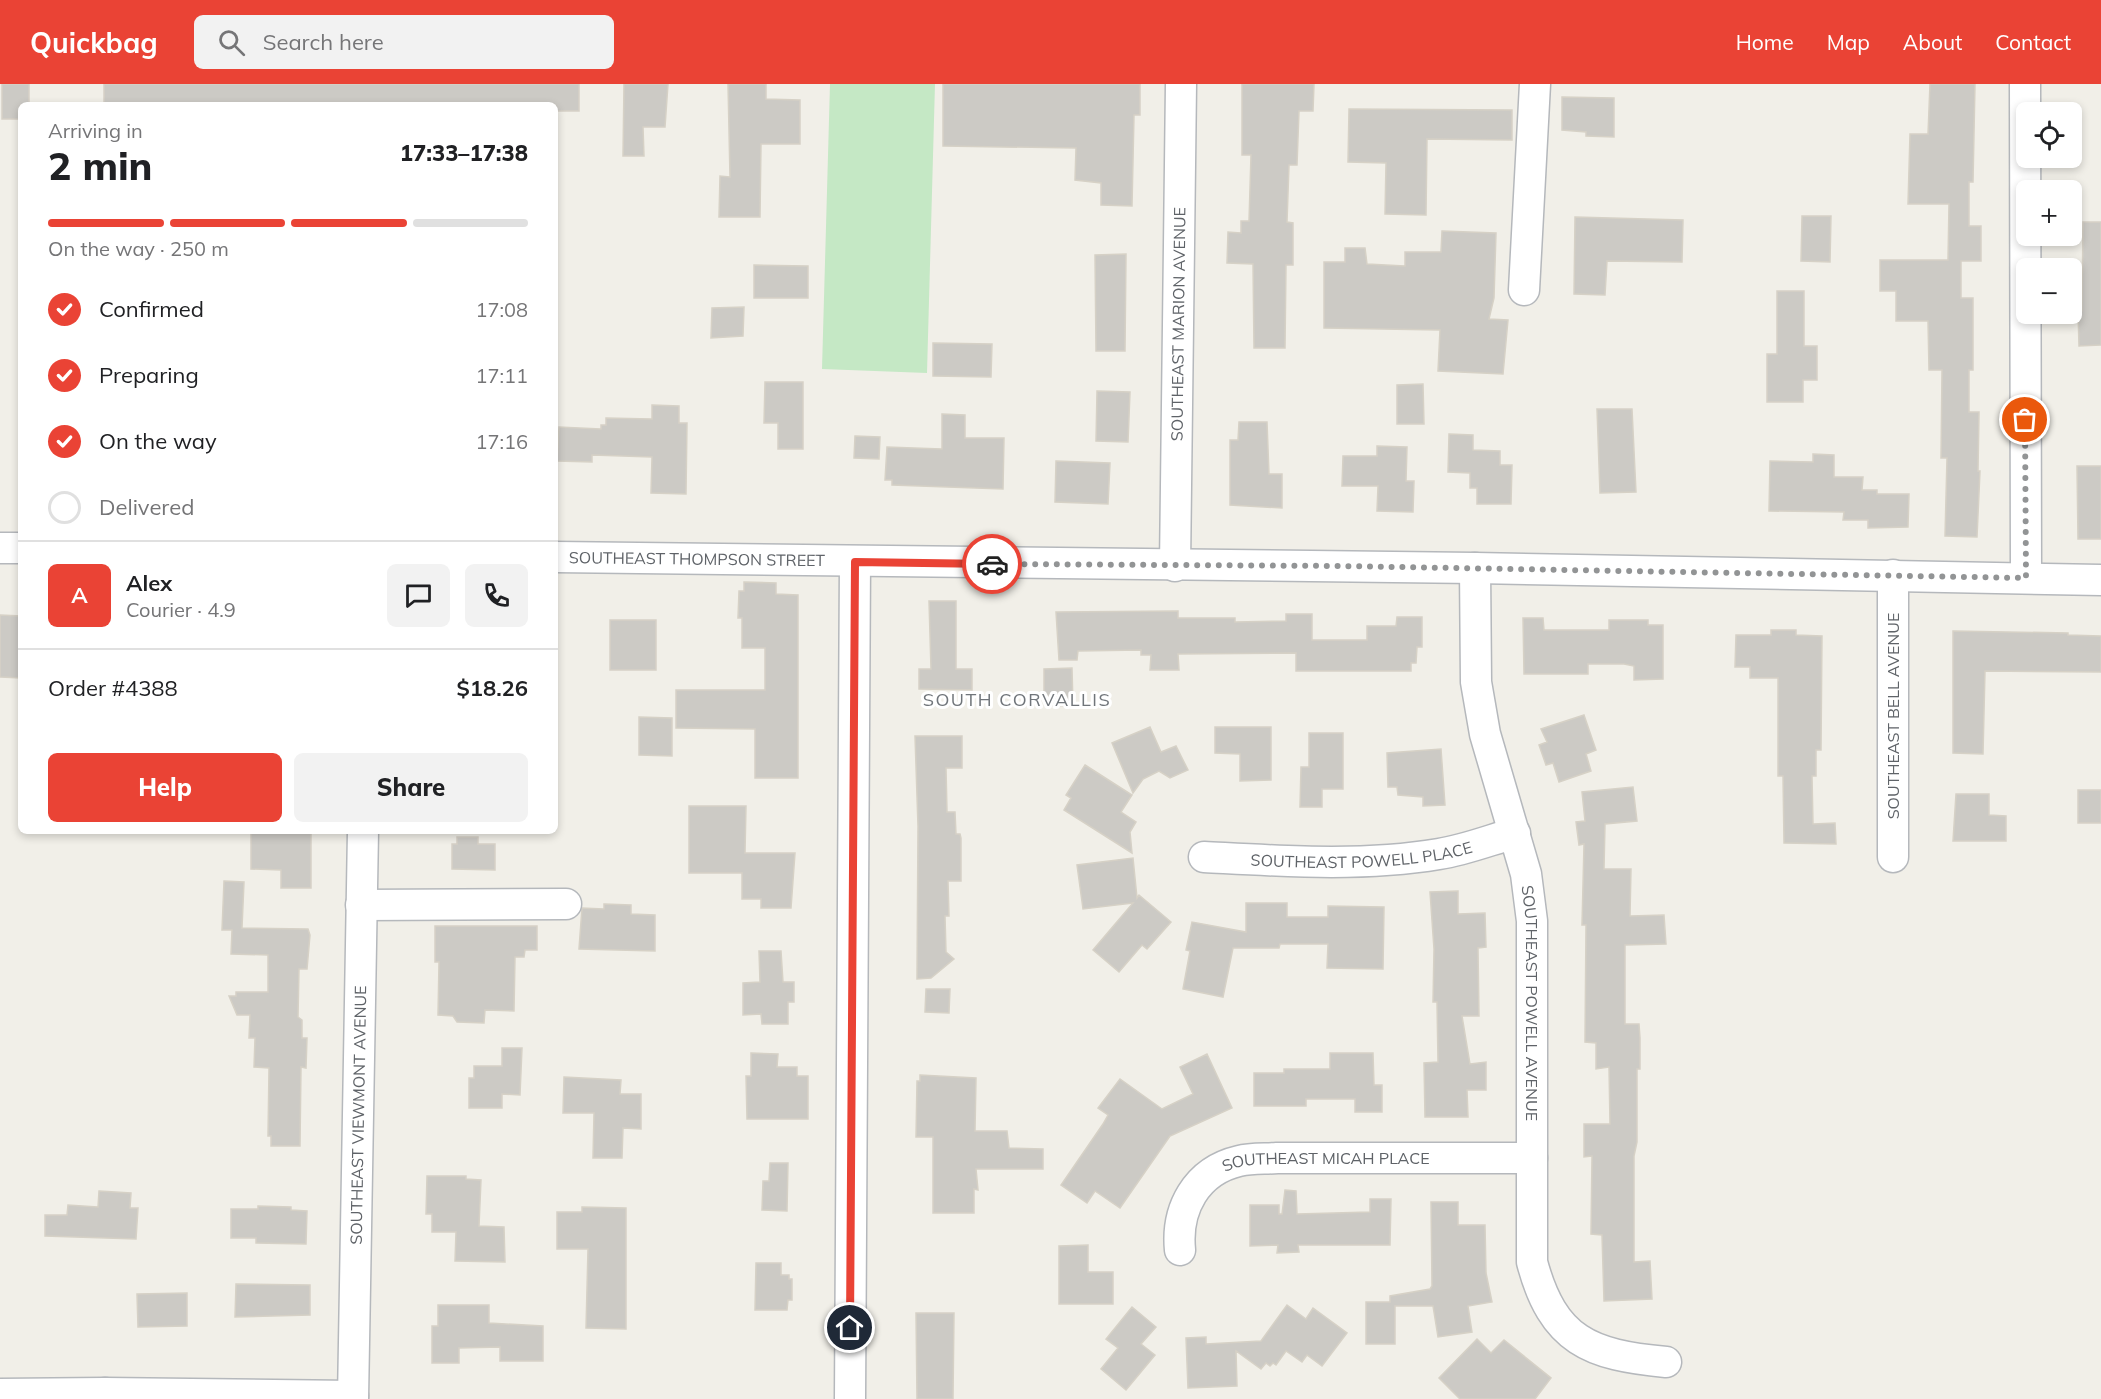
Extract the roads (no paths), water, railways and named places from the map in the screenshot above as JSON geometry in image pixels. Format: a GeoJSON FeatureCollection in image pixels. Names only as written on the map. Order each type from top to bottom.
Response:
{"type":"FeatureCollection","features":[{"type":"Feature","properties":{"kind":"street","name":"SOUTHEAST MARION AVENUE"},"geometry":{"type":"LineString","coordinates":[[1175,566],[1181,84]]}},
{"type":"Feature","properties":{"kind":"street"},"geometry":{"type":"LineString","coordinates":[[1524,290],[1534,84]]}},
{"type":"Feature","properties":{"kind":"street"},"geometry":{"type":"LineString","coordinates":[[2025,84],[2026,578]]}},
{"type":"Feature","properties":{"kind":"street"},"geometry":{"type":"LineString","coordinates":[[0,548],[18,548]]}},
{"type":"Feature","properties":{"kind":"street","name":"SOUTHEAST THOMPSON STREET"},"geometry":{"type":"LineString","coordinates":[[558,557],[1475,568],[2101,580]]}},
{"type":"Feature","properties":{"kind":"street"},"geometry":{"type":"LineString","coordinates":[[850,1399],[855,562]]}},
{"type":"Feature","properties":{"kind":"street","name":"SOUTHEAST POWELL AVENUE"},"geometry":{"type":"LineString","coordinates":[[1475,568],[1476,682],[1485,734],[1526,874],[1532,921],[1532,1262],[1539,1287],[1553,1315],[1575,1339],[1604,1352],[1629,1359],[1666,1362]]}},
{"type":"Feature","properties":{"kind":"street","name":"SOUTHEAST BELL AVENUE"},"geometry":{"type":"LineString","coordinates":[[1893,575],[1893,857]]}},
{"type":"Feature","properties":{"kind":"street","name":"SOUTHEAST POWELL PLACE"},"geometry":{"type":"LineString","coordinates":[[1204,857],[1268,861],[1392,860],[1441,854],[1515,833]]}},
{"type":"Feature","properties":{"kind":"street","name":"SOUTHEAST VIEWMONT AVENUE"},"geometry":{"type":"LineString","coordinates":[[353,1398],[363,834]]}},
{"type":"Feature","properties":{"kind":"street"},"geometry":{"type":"LineString","coordinates":[[361,905],[566,904]]}},
{"type":"Feature","properties":{"kind":"street","name":"SOUTHEAST MICAH PLACE"},"geometry":{"type":"LineString","coordinates":[[1180,1250],[1181,1218],[1192,1192],[1203,1180],[1224,1166],[1240,1160],[1532,1158]]}},
{"type":"Feature","properties":{"kind":"street"},"geometry":{"type":"LineString","coordinates":[[0,1394],[353,1398]]}},
{"type":"Feature","properties":{"kind":"district","name":"SOUTH CORVALLIS"},"geometry":{"type":"Point","coordinates":[1017,699]}}]}
